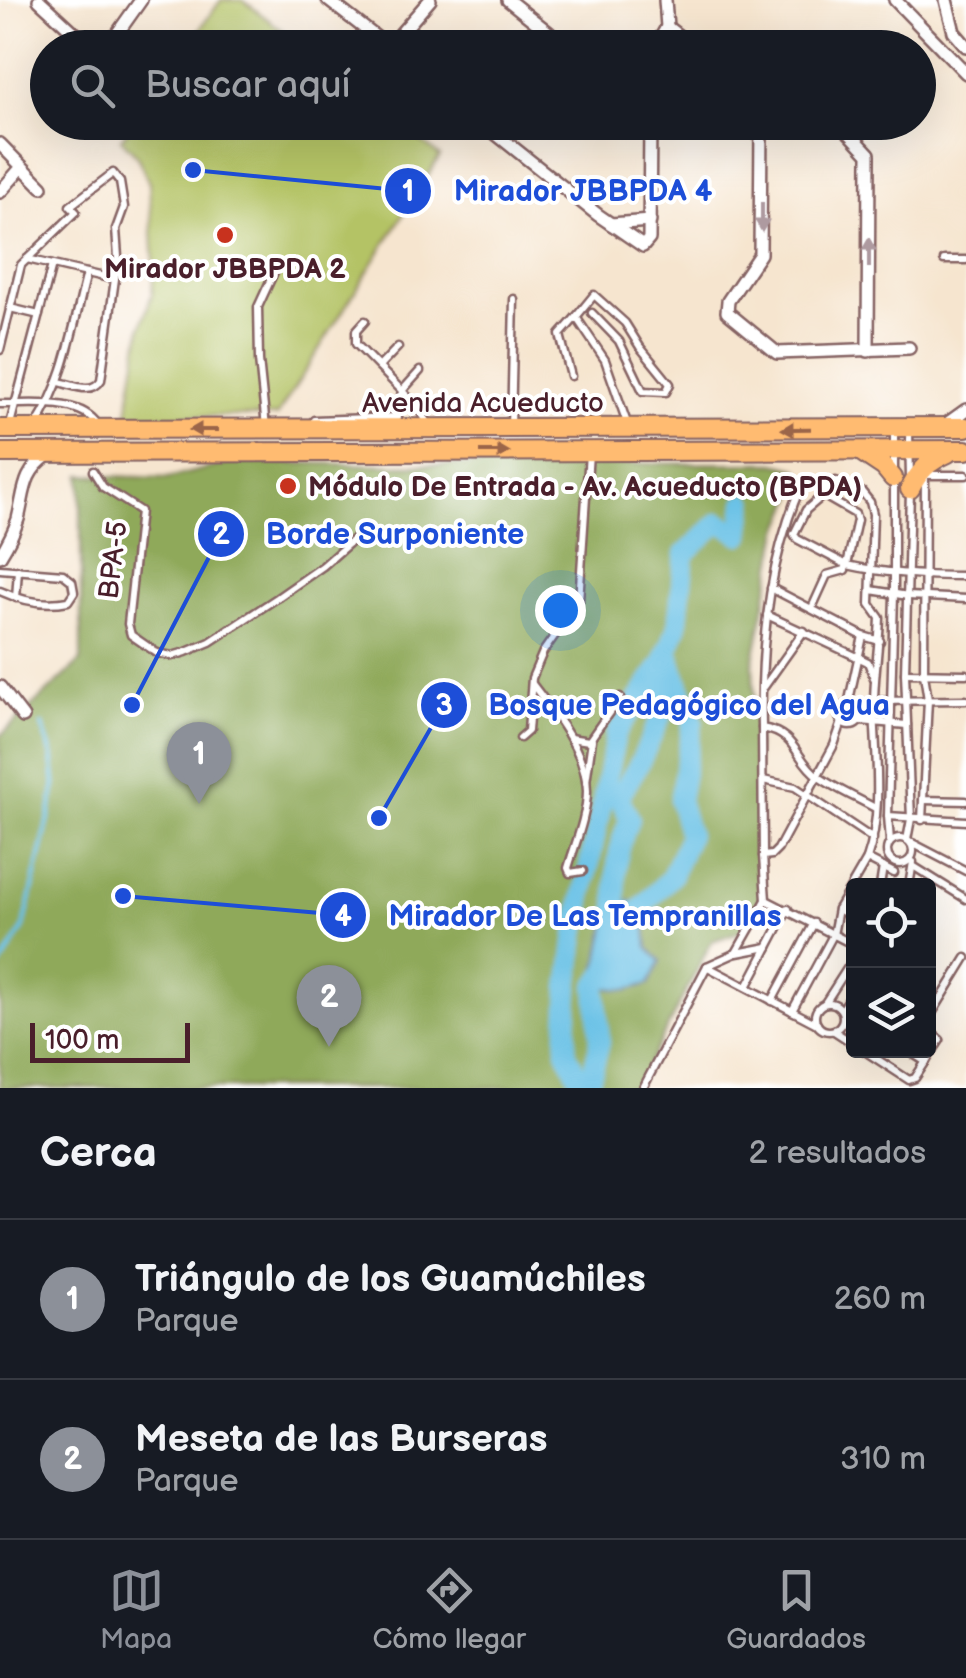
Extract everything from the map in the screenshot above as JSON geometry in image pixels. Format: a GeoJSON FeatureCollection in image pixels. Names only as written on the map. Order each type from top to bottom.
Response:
{"type":"FeatureCollection","features":[{"type":"Feature","properties":{"kind":"main road","name":"Avenida Acueducto"},"geometry":{"type":"LineString","coordinates":[[4,429],[372,430],[398,424],[433,429],[966,428]]}},
{"type":"Feature","properties":{"kind":"main road"},"geometry":{"type":"LineString","coordinates":[[370,454],[372,430]]}},
{"type":"Feature","properties":{"kind":"main road","name":"Avenida Acueducto"},"geometry":{"type":"LineString","coordinates":[[0,454],[960,450]]}},
{"type":"Feature","properties":{"kind":"main road"},"geometry":{"type":"LineString","coordinates":[[910,489],[929,461],[960,450]]}},
{"type":"Feature","properties":{"kind":"main road"},"geometry":{"type":"LineString","coordinates":[[860,451],[893,478]]}},
{"type":"Feature","properties":{"kind":"street"},"geometry":{"type":"LineString","coordinates":[[39,0],[71,30]]}},
{"type":"Feature","properties":{"kind":"street"},"geometry":{"type":"LineString","coordinates":[[120,30],[141,0]]}},
{"type":"Feature","properties":{"kind":"street"},"geometry":{"type":"LineString","coordinates":[[328,0],[368,30]]}},
{"type":"Feature","properties":{"kind":"street"},"geometry":{"type":"LineString","coordinates":[[404,30],[430,0]]}},
{"type":"Feature","properties":{"kind":"street"},"geometry":{"type":"LineString","coordinates":[[508,0],[546,30]]}},
{"type":"Feature","properties":{"kind":"street"},"geometry":{"type":"LineString","coordinates":[[895,0],[924,30]]}},
{"type":"Feature","properties":{"kind":"street"},"geometry":{"type":"LineString","coordinates":[[946,0],[954,32],[966,46]]}},
{"type":"Feature","properties":{"kind":"street"},"geometry":{"type":"LineString","coordinates":[[665,30],[666,1]]}},
{"type":"Feature","properties":{"kind":"street"},"geometry":{"type":"LineString","coordinates":[[667,27],[671,30]]}},
{"type":"Feature","properties":{"kind":"street"},"geometry":{"type":"LineString","coordinates":[[936,42],[966,73]]}},
{"type":"Feature","properties":{"kind":"street"},"geometry":{"type":"LineString","coordinates":[[504,140],[643,246],[649,239],[650,140]]}},
{"type":"Feature","properties":{"kind":"street"},"geometry":{"type":"LineString","coordinates":[[761,140],[760,254],[728,301],[727,312],[777,353],[909,348]]}},
{"type":"Feature","properties":{"kind":"street"},"geometry":{"type":"LineString","coordinates":[[856,140],[869,154],[868,351]]}},
{"type":"Feature","properties":{"kind":"street"},"geometry":{"type":"LineString","coordinates":[[0,144],[42,187]]}},
{"type":"Feature","properties":{"kind":"street"},"geometry":{"type":"LineString","coordinates":[[0,192],[22,166]]}},
{"type":"Feature","properties":{"kind":"street"},"geometry":{"type":"LineString","coordinates":[[611,224],[650,221]]}},
{"type":"Feature","properties":{"kind":"street"},"geometry":{"type":"LineString","coordinates":[[940,428],[966,410]]}},
{"type":"Feature","properties":{"kind":"street"},"geometry":{"type":"LineString","coordinates":[[0,556],[19,516],[28,475],[50,453]]}},
{"type":"Feature","properties":{"kind":"street"},"geometry":{"type":"LineString","coordinates":[[0,687],[23,718]]}},
{"type":"Feature","properties":{"kind":"lane"},"geometry":{"type":"LineString","coordinates":[[0,350],[18,272],[26,259],[76,212],[70,206],[113,173],[120,182],[124,207],[116,229],[118,258],[100,380],[89,389],[59,382]]}},
{"type":"Feature","properties":{"kind":"lane"},"geometry":{"type":"LineString","coordinates":[[26,259],[113,280]]}},
{"type":"Feature","properties":{"kind":"lane"},"geometry":{"type":"LineString","coordinates":[[944,260],[966,260]]}},
{"type":"Feature","properties":{"kind":"lane"},"geometry":{"type":"LineString","coordinates":[[4,429],[52,265]]}},
{"type":"Feature","properties":{"kind":"lane"},"geometry":{"type":"LineString","coordinates":[[276,268],[258,307],[259,360],[270,429],[283,421],[398,424]]}},
{"type":"Feature","properties":{"kind":"lane"},"geometry":{"type":"LineString","coordinates":[[34,429],[59,382],[87,273]]}},
{"type":"Feature","properties":{"kind":"lane"},"geometry":{"type":"LineString","coordinates":[[571,376],[560,335],[594,295],[625,323],[668,381],[666,392],[643,391],[620,341],[592,313]]}},
{"type":"Feature","properties":{"kind":"lane"},"geometry":{"type":"LineString","coordinates":[[511,429],[514,299]]}},
{"type":"Feature","properties":{"kind":"lane"},"geometry":{"type":"LineString","coordinates":[[10,308],[38,316]]}},
{"type":"Feature","properties":{"kind":"lane"},"geometry":{"type":"LineString","coordinates":[[576,317],[606,360],[628,429]]}},
{"type":"Feature","properties":{"kind":"lane"},"geometry":{"type":"LineString","coordinates":[[364,321],[354,338],[433,429]]}},
{"type":"Feature","properties":{"kind":"lane"},"geometry":{"type":"LineString","coordinates":[[378,368],[398,347]]}},
{"type":"Feature","properties":{"kind":"lane"},"geometry":{"type":"LineString","coordinates":[[624,350],[640,347]]}},
{"type":"Feature","properties":{"kind":"lane"},"geometry":{"type":"LineString","coordinates":[[398,454],[402,391],[420,371]]}},
{"type":"Feature","properties":{"kind":"lane"},"geometry":{"type":"LineString","coordinates":[[0,404],[50,405],[84,411],[102,430]]}},
{"type":"Feature","properties":{"kind":"lane"},"geometry":{"type":"LineString","coordinates":[[901,428],[901,450],[910,489],[905,673],[911,878]]}},
{"type":"Feature","properties":{"kind":"lane"},"geometry":{"type":"LineString","coordinates":[[894,878],[886,850],[890,841],[893,478],[901,450],[901,428]]}},
{"type":"Feature","properties":{"kind":"lane"},"geometry":{"type":"LineString","coordinates":[[520,738],[528,731],[532,684],[543,652],[579,602],[588,452]]}},
{"type":"Feature","properties":{"kind":"lane","name":"BPA-5"},"geometry":{"type":"LineString","coordinates":[[93,471],[104,487],[140,510],[128,624],[131,634],[157,653],[172,656],[210,642],[323,566],[356,537],[371,535]]}},
{"type":"Feature","properties":{"kind":"lane"},"geometry":{"type":"LineString","coordinates":[[922,820],[928,700],[924,674],[926,475],[966,475]]}},
{"type":"Feature","properties":{"kind":"lane"},"geometry":{"type":"LineString","coordinates":[[857,878],[874,839],[874,701],[880,618],[870,604],[870,570],[873,514],[870,502],[854,486],[831,482],[826,494],[806,510],[794,534],[847,565],[870,570],[908,576],[966,576]]}},
{"type":"Feature","properties":{"kind":"lane"},"geometry":{"type":"LineString","coordinates":[[736,953],[766,900],[762,691],[767,614],[782,535],[801,486]]}},
{"type":"Feature","properties":{"kind":"lane"},"geometry":{"type":"LineString","coordinates":[[812,608],[828,576],[845,570],[858,520],[826,494]]}},
{"type":"Feature","properties":{"kind":"lane"},"geometry":{"type":"LineString","coordinates":[[858,520],[873,514]]}},
{"type":"Feature","properties":{"kind":"lane"},"geometry":{"type":"LineString","coordinates":[[0,569],[63,574],[72,581],[74,592],[68,601],[50,605],[16,598],[0,590]]}},
{"type":"Feature","properties":{"kind":"lane"},"geometry":{"type":"LineString","coordinates":[[16,598],[18,570]]}},
{"type":"Feature","properties":{"kind":"lane"},"geometry":{"type":"LineString","coordinates":[[772,588],[880,642]]}},
{"type":"Feature","properties":{"kind":"lane"},"geometry":{"type":"LineString","coordinates":[[870,590],[966,599]]}},
{"type":"Feature","properties":{"kind":"lane"},"geometry":{"type":"LineString","coordinates":[[767,614],[859,658],[871,666],[876,684]]}},
{"type":"Feature","properties":{"kind":"lane"},"geometry":{"type":"LineString","coordinates":[[762,691],[804,632]]}},
{"type":"Feature","properties":{"kind":"lane"},"geometry":{"type":"LineString","coordinates":[[852,705],[863,636]]}},
{"type":"Feature","properties":{"kind":"lane"},"geometry":{"type":"LineString","coordinates":[[905,673],[966,674]]}},
{"type":"Feature","properties":{"kind":"lane"},"geometry":{"type":"LineString","coordinates":[[532,684],[568,738],[586,783]]}},
{"type":"Feature","properties":{"kind":"lane"},"geometry":{"type":"LineString","coordinates":[[568,738],[588,741],[620,696]]}},
{"type":"Feature","properties":{"kind":"lane"},"geometry":{"type":"LineString","coordinates":[[763,856],[778,849],[808,795],[842,722],[841,710],[874,701],[966,700]]}},
{"type":"Feature","properties":{"kind":"lane"},"geometry":{"type":"LineString","coordinates":[[852,705],[861,712],[860,721]]}},
{"type":"Feature","properties":{"kind":"lane"},"geometry":{"type":"LineString","coordinates":[[842,722],[849,726],[860,721],[907,725]]}},
{"type":"Feature","properties":{"kind":"lane"},"geometry":{"type":"LineString","coordinates":[[762,728],[779,731],[792,741],[798,755],[817,776],[875,808]]}},
{"type":"Feature","properties":{"kind":"lane"},"geometry":{"type":"LineString","coordinates":[[583,871],[570,872],[568,868],[585,809],[593,734]]}},
{"type":"Feature","properties":{"kind":"lane"},"geometry":{"type":"LineString","coordinates":[[762,780],[795,787],[874,839]]}},
{"type":"Feature","properties":{"kind":"lane"},"geometry":{"type":"LineString","coordinates":[[923,800],[966,800]]}},
{"type":"Feature","properties":{"kind":"lane"},"geometry":{"type":"LineString","coordinates":[[888,816],[966,821]]}},
{"type":"Feature","properties":{"kind":"lane"},"geometry":{"type":"LineString","coordinates":[[890,841],[898,837],[909,841],[966,871]]}},
{"type":"Feature","properties":{"kind":"lane"},"geometry":{"type":"LineString","coordinates":[[892,862],[905,863],[912,856]]}},
{"type":"Feature","properties":{"kind":"lane"},"geometry":{"type":"LineString","coordinates":[[867,859],[894,873]]}},
{"type":"Feature","properties":{"kind":"lane"},"geometry":{"type":"LineString","coordinates":[[913,866],[966,899]]}},
{"type":"Feature","properties":{"kind":"lane"},"geometry":{"type":"LineString","coordinates":[[881,878],[883,867]]}},
{"type":"Feature","properties":{"kind":"lane"},"geometry":{"type":"LineString","coordinates":[[792,1011],[833,935],[838,910],[846,897]]}},
{"type":"Feature","properties":{"kind":"lane"},"geometry":{"type":"LineString","coordinates":[[766,900],[846,941]]}},
{"type":"Feature","properties":{"kind":"lane"},"geometry":{"type":"LineString","coordinates":[[747,987],[788,909]]}},
{"type":"Feature","properties":{"kind":"lane"},"geometry":{"type":"LineString","coordinates":[[838,910],[846,914]]}},
{"type":"Feature","properties":{"kind":"lane"},"geometry":{"type":"LineString","coordinates":[[772,1001],[814,923]]}},
{"type":"Feature","properties":{"kind":"lane"},"geometry":{"type":"LineString","coordinates":[[643,1088],[707,966],[736,953],[768,947]]}},
{"type":"Feature","properties":{"kind":"lane"},"geometry":{"type":"LineString","coordinates":[[936,1007],[966,958]]}},
{"type":"Feature","properties":{"kind":"lane"},"geometry":{"type":"LineString","coordinates":[[707,966],[846,1039]]}},
{"type":"Feature","properties":{"kind":"lane"},"geometry":{"type":"LineString","coordinates":[[816,1024],[815,1014],[848,968]]}},
{"type":"Feature","properties":{"kind":"lane"},"geometry":{"type":"LineString","coordinates":[[825,1004],[835,1004],[846,1015]]}},
{"type":"Feature","properties":{"kind":"lane"},"geometry":{"type":"LineString","coordinates":[[834,1031],[841,1024],[846,1006]]}},
{"type":"Feature","properties":{"kind":"lane"},"geometry":{"type":"LineString","coordinates":[[875,1058],[909,1080],[915,1078],[929,1058]]}},
{"type":"Feature","properties":{"kind":"lane"},"geometry":{"type":"LineString","coordinates":[[920,1058],[926,1062]]}},
{"type":"Feature","properties":{"kind":"green space"},"geometry":{"type":"Polygon","coordinates":[[[221,0],[243,0],[281,30],[199,30],[221,0]]]}},
{"type":"Feature","properties":{"kind":"green space"},"geometry":{"type":"Polygon","coordinates":[[[122,140],[420,140],[440,156],[277,416],[127,416],[141,328],[152,294],[154,265],[149,183],[137,156],[122,140]]]}},
{"type":"Feature","properties":{"kind":"green space"},"geometry":{"type":"Polygon","coordinates":[[[234,462],[775,463],[799,469],[800,483],[780,530],[753,664],[762,900],[745,930],[712,941],[636,1088],[0,1088],[0,736],[81,661],[81,475],[168,478],[234,462]]]}},
{"type":"Feature","properties":{"kind":"water"},"geometry":{"type":"Polygon","coordinates":[[[612,900],[631,901],[644,910],[648,948],[661,961],[649,984],[628,990],[605,988],[595,977],[612,900]]]}},
{"type":"Feature","properties":{"kind":"waterway"},"geometry":{"type":"LineString","coordinates":[[584,1088],[566,1051],[569,988],[578,920],[616,734],[663,662],[677,628],[685,554],[719,522],[741,535],[745,503]]}},
{"type":"Feature","properties":{"kind":"waterway"},"geometry":{"type":"LineString","coordinates":[[631,929],[639,910],[671,877],[689,835],[679,800],[693,722],[668,651]]}},
{"type":"Feature","properties":{"kind":"waterway"},"geometry":{"type":"LineString","coordinates":[[617,924],[618,857],[630,819],[619,797],[663,712],[671,665]]}},
{"type":"Feature","properties":{"kind":"waterway"},"geometry":{"type":"LineString","coordinates":[[0,967],[24,927],[50,813],[55,784],[52,755],[42,725]]}},
{"type":"Feature","properties":{"kind":"waterway"},"geometry":{"type":"LineString","coordinates":[[588,1088],[600,1042],[596,986],[616,959]]}},
{"type":"Feature","properties":{"kind":"place","name":"Mirador JBBPDA 4"},"geometry":{"type":"Point","coordinates":[193,170]}},
{"type":"Feature","properties":{"kind":"place","name":"Mirador JBBPDA 2"},"geometry":{"type":"Point","coordinates":[225,235]}},
{"type":"Feature","properties":{"kind":"place","name":"Módulo De Entrada - Av. Acueducto (BPDA)"},"geometry":{"type":"Point","coordinates":[288,486]}},
{"type":"Feature","properties":{"kind":"place","name":"Borde Surponiente"},"geometry":{"type":"Point","coordinates":[132,705]}},
{"type":"Feature","properties":{"kind":"place","name":"Triángulo de los Guamúchiles"},"geometry":{"type":"Point","coordinates":[199,804]}},
{"type":"Feature","properties":{"kind":"place","name":"Bosque Pedagógico del Agua"},"geometry":{"type":"Point","coordinates":[379,818]}},
{"type":"Feature","properties":{"kind":"place","name":"Mirador De Las Tempranillas"},"geometry":{"type":"Point","coordinates":[123,896]}},
{"type":"Feature","properties":{"kind":"place","name":"Meseta de las Burseras"},"geometry":{"type":"Point","coordinates":[329,1047]}}]}
